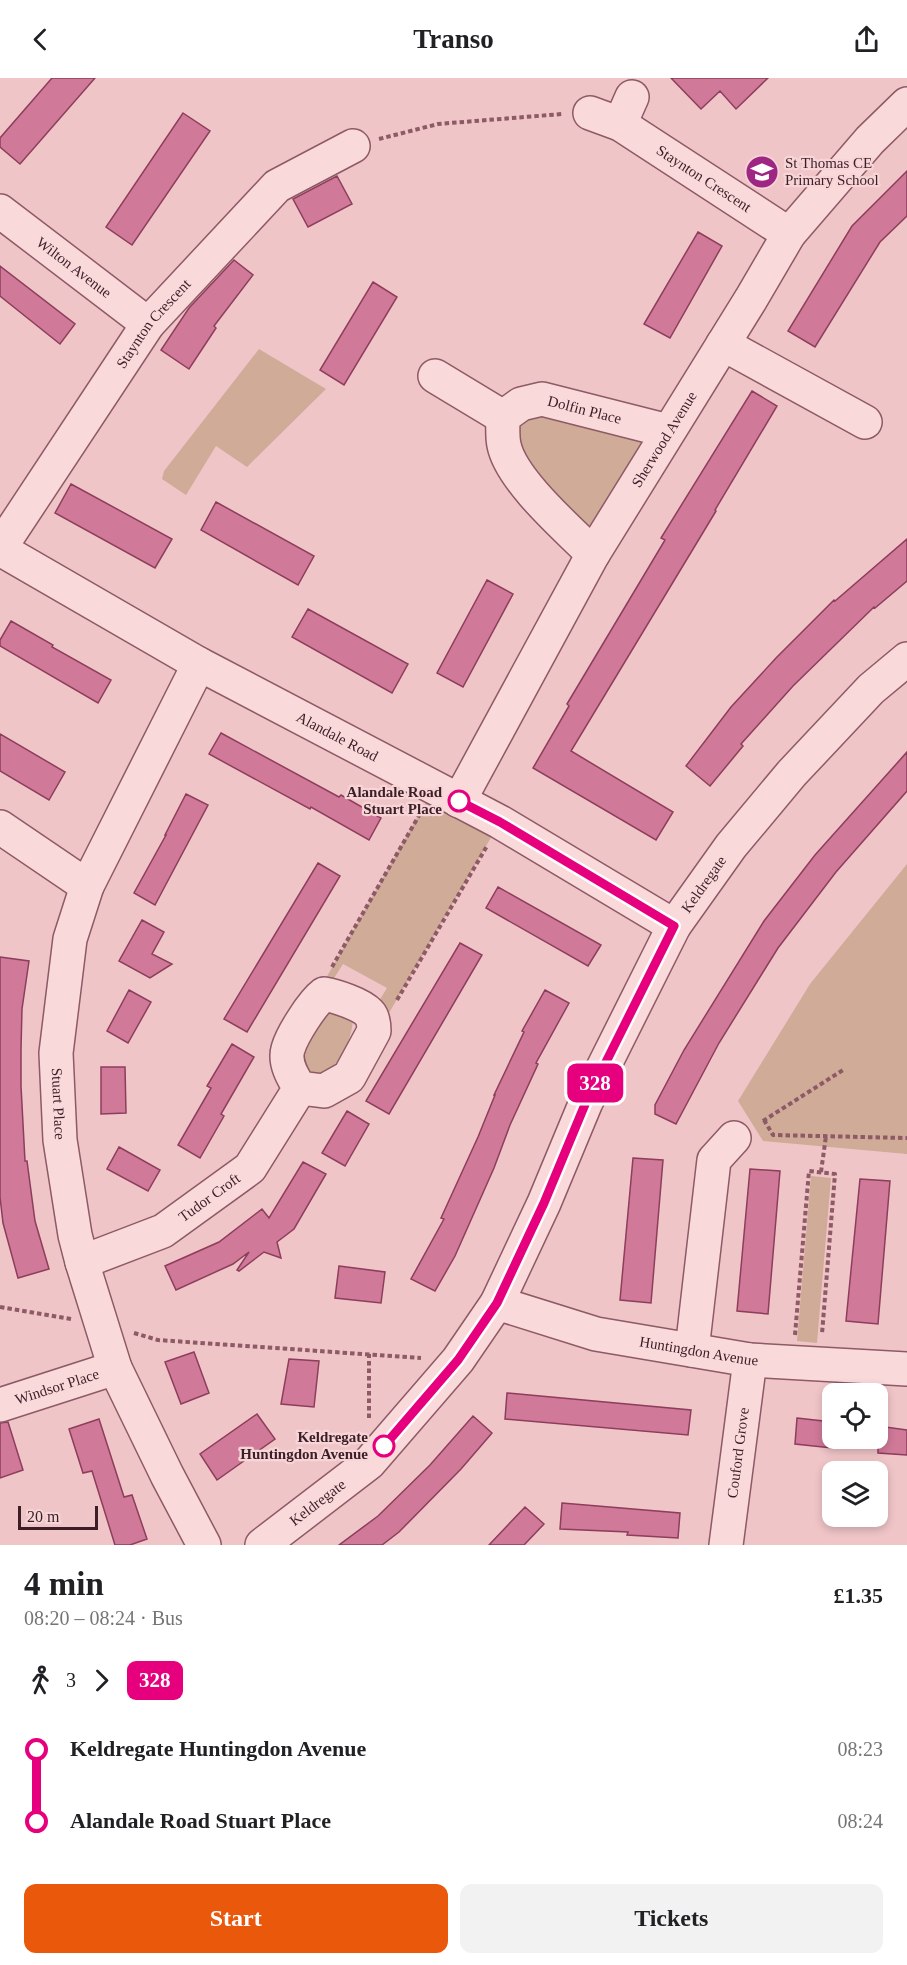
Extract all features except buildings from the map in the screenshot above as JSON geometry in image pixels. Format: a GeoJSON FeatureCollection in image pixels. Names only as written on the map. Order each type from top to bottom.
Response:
{"type":"FeatureCollection","features":[{"type":"Feature","properties":{"kind":"street","name":"Sherwood Avenue"},"geometry":{"type":"LineString","coordinates":[[447,795],[789,234],[870,140],[907,104]]}},
{"type":"Feature","properties":{"kind":"street","name":"Staynton Crescent"},"geometry":{"type":"LineString","coordinates":[[590,113],[626,111],[789,234]]}},
{"type":"Feature","properties":{"kind":"street","name":"Staynton Crescent"},"geometry":{"type":"LineString","coordinates":[[0,548],[148,324],[277,186],[352,146]]}},
{"type":"Feature","properties":{"kind":"street","name":"Wilton Avenue"},"geometry":{"type":"LineString","coordinates":[[0,211],[148,324]]}},
{"type":"Feature","properties":{"kind":"street"},"geometry":{"type":"LineString","coordinates":[[723,344],[865,422]]}},
{"type":"Feature","properties":{"kind":"street"},"geometry":{"type":"LineString","coordinates":[[435,376],[503,417],[504,446],[512,464],[554,515],[593,554]]}},
{"type":"Feature","properties":{"kind":"street","name":"Dolfin Place"},"geometry":{"type":"LineString","coordinates":[[503,417],[521,404],[542,399],[668,431]]}},
{"type":"Feature","properties":{"kind":"street","name":"Alandale Road"},"geometry":{"type":"LineString","coordinates":[[0,548],[199,664],[500,822],[674,926]]}},
{"type":"Feature","properties":{"kind":"street","name":"Keldregate"},"geometry":{"type":"LineString","coordinates":[[262,1545],[369,1463],[458,1360],[497,1303],[544,1203],[586,1102],[674,926],[731,846],[792,773],[871,689],[907,659]]}},
{"type":"Feature","properties":{"kind":"street","name":"Stuart Place"},"geometry":{"type":"LineString","coordinates":[[199,664],[87,886],[70,939],[56,1053],[60,1140],[75,1235],[82,1262],[115,1368],[204,1545]]}},
{"type":"Feature","properties":{"kind":"street"},"geometry":{"type":"LineString","coordinates":[[0,827],[87,886]]}},
{"type":"Feature","properties":{"kind":"street"},"geometry":{"type":"LineString","coordinates":[[324,994],[338,996],[369,1012],[374,1031],[349,1077],[324,1091],[300,1088],[291,1074],[288,1050],[314,1002],[324,994]]}},
{"type":"Feature","properties":{"kind":"street","name":"Tudor Croft"},"geometry":{"type":"LineString","coordinates":[[82,1262],[163,1231],[250,1167],[300,1088]]}},
{"type":"Feature","properties":{"kind":"street"},"geometry":{"type":"LineString","coordinates":[[692,1350],[714,1160],[734,1138]]}},
{"type":"Feature","properties":{"kind":"street","name":"Huntingdon Avenue"},"geometry":{"type":"LineString","coordinates":[[497,1303],[596,1334],[750,1360],[907,1369]]}},
{"type":"Feature","properties":{"kind":"street","name":"Couford Grove"},"geometry":{"type":"LineString","coordinates":[[726,1545],[750,1360]]}},
{"type":"Feature","properties":{"kind":"street","name":"Windsor Place"},"geometry":{"type":"LineString","coordinates":[[0,1405],[115,1368]]}},
{"type":"Feature","properties":{"kind":"path"},"geometry":{"type":"LineString","coordinates":[[352,146],[438,124],[590,113]]}},
{"type":"Feature","properties":{"kind":"path"},"geometry":{"type":"LineString","coordinates":[[324,994],[325,980],[447,795]]}},
{"type":"Feature","properties":{"kind":"path"},"geometry":{"type":"LineString","coordinates":[[374,1024],[389,1014],[500,822]]}},
{"type":"Feature","properties":{"kind":"path"},"geometry":{"type":"LineString","coordinates":[[734,1138],[843,1070]]}},
{"type":"Feature","properties":{"kind":"path"},"geometry":{"type":"LineString","coordinates":[[764,1120],[773,1134],[907,1138]]}},
{"type":"Feature","properties":{"kind":"path"},"geometry":{"type":"LineString","coordinates":[[821,1172],[826,1136]]}},
{"type":"Feature","properties":{"kind":"path"},"geometry":{"type":"LineString","coordinates":[[809,1171],[835,1174],[806,1363],[809,1171]]}},
{"type":"Feature","properties":{"kind":"path"},"geometry":{"type":"LineString","coordinates":[[0,1307],[101,1324]]}},
{"type":"Feature","properties":{"kind":"path"},"geometry":{"type":"LineString","coordinates":[[158,1340],[458,1360]]}},
{"type":"Feature","properties":{"kind":"path"},"geometry":{"type":"LineString","coordinates":[[369,1354],[369,1420]]}},
{"type":"Feature","properties":{"kind":"shaded area"},"geometry":{"type":"Polygon","coordinates":[[[259,349],[326,389],[247,467],[216,446],[186,495],[162,479],[164,471],[259,349]]]}},
{"type":"Feature","properties":{"kind":"shaded area"},"geometry":{"type":"Polygon","coordinates":[[[521,404],[668,431],[593,554],[512,464],[521,404]]]}},
{"type":"Feature","properties":{"kind":"shaded area"},"geometry":{"type":"Polygon","coordinates":[[[434,788],[500,822],[389,1013],[376,1006],[387,988],[343,964],[331,983],[325,980],[434,788]]]}},
{"type":"Feature","properties":{"kind":"shaded area"},"geometry":{"type":"Polygon","coordinates":[[[907,864],[907,1154],[763,1141],[738,1101],[810,984],[907,864]]]}},
{"type":"Feature","properties":{"kind":"shaded area"},"geometry":{"type":"Polygon","coordinates":[[[334,1010],[353,1019],[348,1043],[335,1065],[324,1076],[310,1075],[303,1066],[306,1051],[318,1027],[334,1010]]]}},
{"type":"Feature","properties":{"kind":"shaded area"},"geometry":{"type":"Polygon","coordinates":[[[811,1176],[831,1178],[817,1343],[797,1341],[811,1176]]]}},
{"type":"Feature","properties":{"kind":"bus line","name":"328"},"geometry":{"type":"LineString","coordinates":[[384,1446],[458,1360],[497,1303],[544,1203],[586,1102],[674,926],[500,822],[459,801]]}},
{"type":"Feature","properties":{"kind":"place","name":"St Thomas CE Primary School"},"geometry":{"type":"Point","coordinates":[762,172]}},
{"type":"Feature","properties":{"kind":"place","name":"Alandale Road Stuart Place"},"geometry":{"type":"Point","coordinates":[459,801]}},
{"type":"Feature","properties":{"kind":"place","name":"Keldregate Huntingdon Avenue"},"geometry":{"type":"Point","coordinates":[384,1446]}}]}
